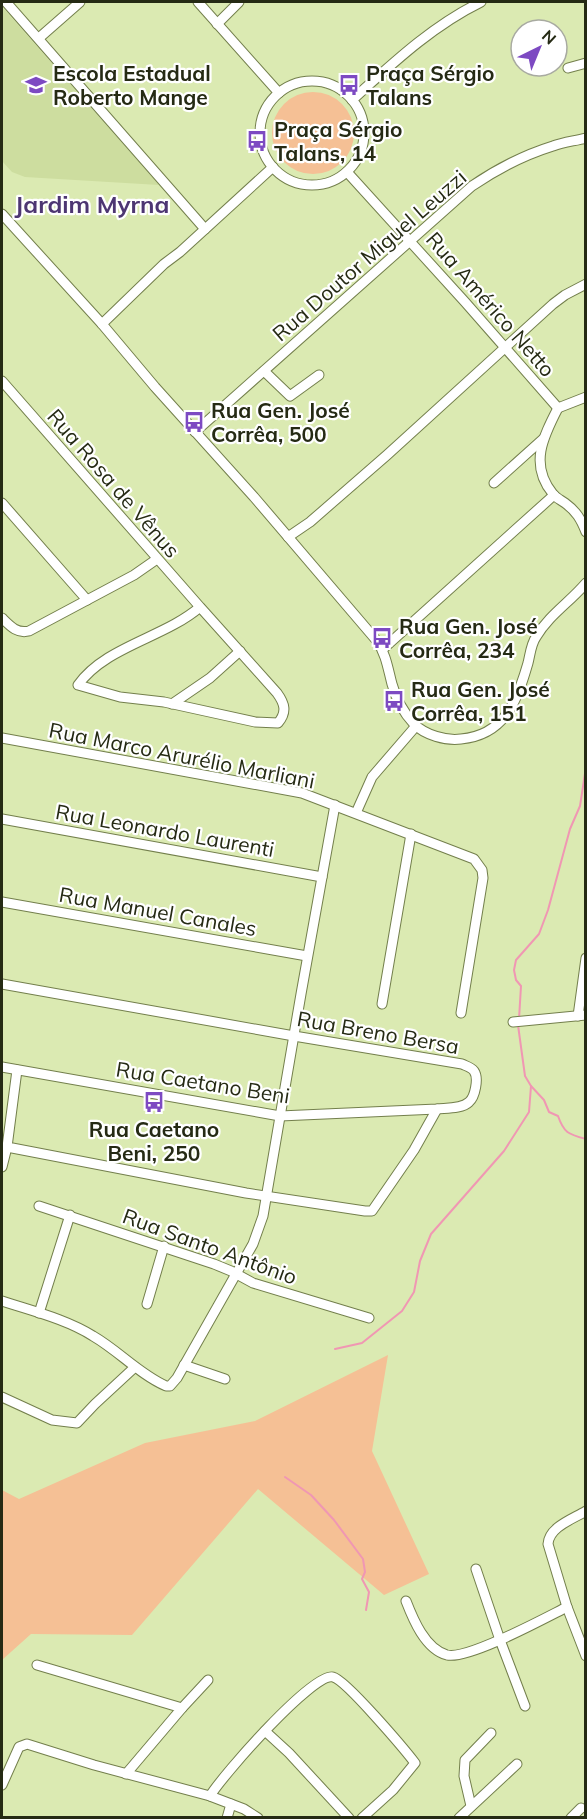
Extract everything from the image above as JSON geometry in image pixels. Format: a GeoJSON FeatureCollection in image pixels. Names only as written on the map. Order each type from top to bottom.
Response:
{"type":"FeatureCollection","features":[{"type":"Feature","properties":{"kind":"street"},"geometry":{"type":"LineString","coordinates":[[6,2],[205,229]]}},
{"type":"Feature","properties":{"kind":"street"},"geometry":{"type":"LineString","coordinates":[[39,38],[80,2]]}},
{"type":"Feature","properties":{"kind":"street"},"geometry":{"type":"LineString","coordinates":[[198,2],[279,93]]}},
{"type":"Feature","properties":{"kind":"street"},"geometry":{"type":"LineString","coordinates":[[217,24],[239,2]]}},
{"type":"Feature","properties":{"kind":"street"},"geometry":{"type":"LineString","coordinates":[[352,100],[430,32],[481,2]]}},
{"type":"Feature","properties":{"kind":"street"},"geometry":{"type":"LineString","coordinates":[[569,68],[585,63]]}},
{"type":"Feature","properties":{"kind":"street"},"geometry":{"type":"LineString","coordinates":[[321,82],[338,88],[352,100],[361,115],[365,132],[362,150],[347,172],[332,182],[314,185],[296,182],[280,174],[273,167],[263,148],[260,133],[265,111],[279,93],[294,84],[321,82]]}},
{"type":"Feature","properties":{"kind":"street","name":"Rua Doutor Miguel Leuzzi"},"geometry":{"type":"LineString","coordinates":[[195,432],[412,242],[472,186],[494,171],[515,161],[553,146],[585,138]]}},
{"type":"Feature","properties":{"kind":"street"},"geometry":{"type":"LineString","coordinates":[[102,324],[164,264],[273,167]]}},
{"type":"Feature","properties":{"kind":"street","name":"Rua Américo Netto"},"geometry":{"type":"LineString","coordinates":[[347,172],[412,242],[558,408]]}},
{"type":"Feature","properties":{"kind":"street"},"geometry":{"type":"LineString","coordinates":[[2,214],[102,324],[356,615],[383,649],[396,696],[416,726],[435,736],[453,740],[482,735],[495,728],[504,719],[516,698],[534,639],[547,621],[585,583]]}},
{"type":"Feature","properties":{"kind":"street"},"geometry":{"type":"LineString","coordinates":[[288,537],[310,522],[387,455],[565,295],[585,284]]}},
{"type":"Feature","properties":{"kind":"street"},"geometry":{"type":"LineString","coordinates":[[264,371],[288,396],[319,375]]}},
{"type":"Feature","properties":{"kind":"street","name":"Rua Rosa de Vênus"},"geometry":{"type":"LineString","coordinates":[[2,381],[277,693],[285,708],[278,723],[272,724],[172,704],[120,697],[78,685],[96,665],[164,630],[200,607]]}},
{"type":"Feature","properties":{"kind":"street"},"geometry":{"type":"LineString","coordinates":[[585,397],[558,408],[543,439],[539,454],[544,478],[554,495],[573,509],[581,519],[585,532]]}},
{"type":"Feature","properties":{"kind":"street"},"geometry":{"type":"LineString","coordinates":[[494,483],[543,439]]}},
{"type":"Feature","properties":{"kind":"street"},"geometry":{"type":"LineString","coordinates":[[383,649],[554,495]]}},
{"type":"Feature","properties":{"kind":"street"},"geometry":{"type":"LineString","coordinates":[[2,502],[87,600]]}},
{"type":"Feature","properties":{"kind":"street"},"geometry":{"type":"LineString","coordinates":[[2,618],[10,627],[25,632],[134,575],[157,559]]}},
{"type":"Feature","properties":{"kind":"street"},"geometry":{"type":"LineString","coordinates":[[172,704],[210,678],[240,651]]}},
{"type":"Feature","properties":{"kind":"street"},"geometry":{"type":"LineString","coordinates":[[356,813],[372,777],[416,726]]}},
{"type":"Feature","properties":{"kind":"street","name":"Rua Marco Arurélio Marliani"},"geometry":{"type":"LineString","coordinates":[[2,738],[313,796],[469,856],[479,864],[483,878],[461,1013]]}},
{"type":"Feature","properties":{"kind":"street"},"geometry":{"type":"LineString","coordinates":[[2,1301],[72,1325],[93,1336],[162,1385],[170,1386],[177,1378],[258,1234],[267,1196],[335,805]]}},
{"type":"Feature","properties":{"kind":"street","name":"Rua Leonardo Laurenti"},"geometry":{"type":"LineString","coordinates":[[2,819],[322,877]]}},
{"type":"Feature","properties":{"kind":"street"},"geometry":{"type":"LineString","coordinates":[[382,1004],[411,834]]}},
{"type":"Feature","properties":{"kind":"street","name":"Rua Manuel Canales"},"geometry":{"type":"LineString","coordinates":[[2,902],[307,956]]}},
{"type":"Feature","properties":{"kind":"street"},"geometry":{"type":"LineString","coordinates":[[518,1022],[582,1015],[585,958]]}},
{"type":"Feature","properties":{"kind":"street","name":"Rua Breno Bersa"},"geometry":{"type":"LineString","coordinates":[[2,984],[462,1064],[476,1073],[470,1102],[462,1106],[436,1109]]}},
{"type":"Feature","properties":{"kind":"street","name":"Rua Caetano Beni"},"geometry":{"type":"LineString","coordinates":[[2,1067],[280,1116],[436,1109]]}},
{"type":"Feature","properties":{"kind":"street"},"geometry":{"type":"LineString","coordinates":[[2,1167],[7,1147],[17,1070]]}},
{"type":"Feature","properties":{"kind":"street"},"geometry":{"type":"LineString","coordinates":[[7,1147],[267,1196],[372,1211],[414,1150],[436,1109]]}},
{"type":"Feature","properties":{"kind":"street","name":"Rua Santo Antônio"},"geometry":{"type":"LineString","coordinates":[[39,1206],[164,1246],[214,1264],[253,1283],[369,1318]]}},
{"type":"Feature","properties":{"kind":"street"},"geometry":{"type":"LineString","coordinates":[[39,1313],[69,1215]]}},
{"type":"Feature","properties":{"kind":"street"},"geometry":{"type":"LineString","coordinates":[[147,1304],[164,1246]]}},
{"type":"Feature","properties":{"kind":"street"},"geometry":{"type":"LineString","coordinates":[[184,1365],[225,1379]]}},
{"type":"Feature","properties":{"kind":"street"},"geometry":{"type":"LineString","coordinates":[[2,1397],[52,1420],[77,1424],[135,1367]]}},
{"type":"Feature","properties":{"kind":"street"},"geometry":{"type":"LineString","coordinates":[[585,1511],[555,1530],[548,1539],[567,1607],[585,1656]]}},
{"type":"Feature","properties":{"kind":"street"},"geometry":{"type":"LineString","coordinates":[[476,1569],[525,1706]]}},
{"type":"Feature","properties":{"kind":"street"},"geometry":{"type":"LineString","coordinates":[[406,1601],[417,1628],[439,1651],[457,1656],[500,1640],[567,1607]]}},
{"type":"Feature","properties":{"kind":"street"},"geometry":{"type":"LineString","coordinates":[[37,1665],[183,1708]]}},
{"type":"Feature","properties":{"kind":"street"},"geometry":{"type":"LineString","coordinates":[[210,1796],[220,1780],[265,1731],[315,1683],[332,1676],[369,1710],[415,1763],[393,1790],[362,1818]]}},
{"type":"Feature","properties":{"kind":"street"},"geometry":{"type":"LineString","coordinates":[[126,1774],[208,1680]]}},
{"type":"Feature","properties":{"kind":"street"},"geometry":{"type":"LineString","coordinates":[[265,1731],[289,1753],[349,1818]]}},
{"type":"Feature","properties":{"kind":"street"},"geometry":{"type":"LineString","coordinates":[[471,1806],[464,1776],[465,1760],[491,1732]]}},
{"type":"Feature","properties":{"kind":"street"},"geometry":{"type":"LineString","coordinates":[[2,1785],[20,1746],[31,1745],[126,1774],[210,1796],[258,1818]]}},
{"type":"Feature","properties":{"kind":"street"},"geometry":{"type":"LineString","coordinates":[[459,1818],[517,1764]]}},
{"type":"Feature","properties":{"kind":"street"},"geometry":{"type":"LineString","coordinates":[[227,1818],[231,1804]]}},
{"type":"Feature","properties":{"kind":"street"},"geometry":{"type":"LineString","coordinates":[[571,1818],[582,1808]]}},
{"type":"Feature","properties":{"kind":"shaded area","name":"Escola Estadual Roberto Mange"},"geometry":{"type":"Polygon","coordinates":[[[2,8],[159,185],[25,177],[12,172],[2,161],[2,8]]]}},
{"type":"Feature","properties":{"kind":"shaded area"},"geometry":{"type":"Polygon","coordinates":[[[313,92],[329,95],[342,104],[351,117],[354,133],[351,149],[342,162],[329,171],[313,174],[297,171],[284,162],[275,149],[272,133],[275,117],[284,104],[297,95],[313,92]]]}},
{"type":"Feature","properties":{"kind":"shaded area"},"geometry":{"type":"Polygon","coordinates":[[[388,1355],[372,1451],[429,1574],[384,1595],[258,1489],[132,1635],[31,1634],[2,1660],[2,1490],[19,1499],[145,1443],[255,1421],[388,1355]]]}},
{"type":"Feature","properties":{"kind":"waterway"},"geometry":{"type":"LineString","coordinates":[[519,1019],[521,986],[516,980],[514,970],[516,960],[539,934],[548,910],[570,829],[580,806],[586,767]]}},
{"type":"Feature","properties":{"kind":"waterway"},"geometry":{"type":"LineString","coordinates":[[335,1349],[362,1343],[402,1311],[414,1292],[420,1261],[431,1234],[504,1151],[529,1112],[531,1086],[525,1076],[518,1025]]}},
{"type":"Feature","properties":{"kind":"waterway"},"geometry":{"type":"LineString","coordinates":[[531,1086],[544,1100],[549,1112],[558,1116],[565,1129],[571,1134],[586,1139]]}},
{"type":"Feature","properties":{"kind":"waterway"},"geometry":{"type":"LineString","coordinates":[[285,1477],[311,1495],[334,1520],[363,1559],[365,1572],[362,1579],[369,1592],[366,1610]]}},
{"type":"Feature","properties":{"kind":"place","name":"Escola Estadual Roberto Mange"},"geometry":{"type":"Point","coordinates":[36,85]}},
{"type":"Feature","properties":{"kind":"place","name":"Praça Sérgio Talans"},"geometry":{"type":"Point","coordinates":[349,85]}},
{"type":"Feature","properties":{"kind":"place","name":"Praça Sérgio Talans, 14"},"geometry":{"type":"Point","coordinates":[257,141]}},
{"type":"Feature","properties":{"kind":"place","name":"Rua Gen. José Corrêa, 500"},"geometry":{"type":"Point","coordinates":[194,422]}},
{"type":"Feature","properties":{"kind":"place","name":"Rua Gen. José Corrêa, 234"},"geometry":{"type":"Point","coordinates":[382,638]}},
{"type":"Feature","properties":{"kind":"place","name":"Rua Gen. José Corrêa, 151"},"geometry":{"type":"Point","coordinates":[394,701]}},
{"type":"Feature","properties":{"kind":"place","name":"Rua Caetano Beni, 250"},"geometry":{"type":"Point","coordinates":[154,1102]}},
{"type":"Feature","properties":{"kind":"district","name":"Jardim Myrna"},"geometry":{"type":"Point","coordinates":[92,204]}}]}
